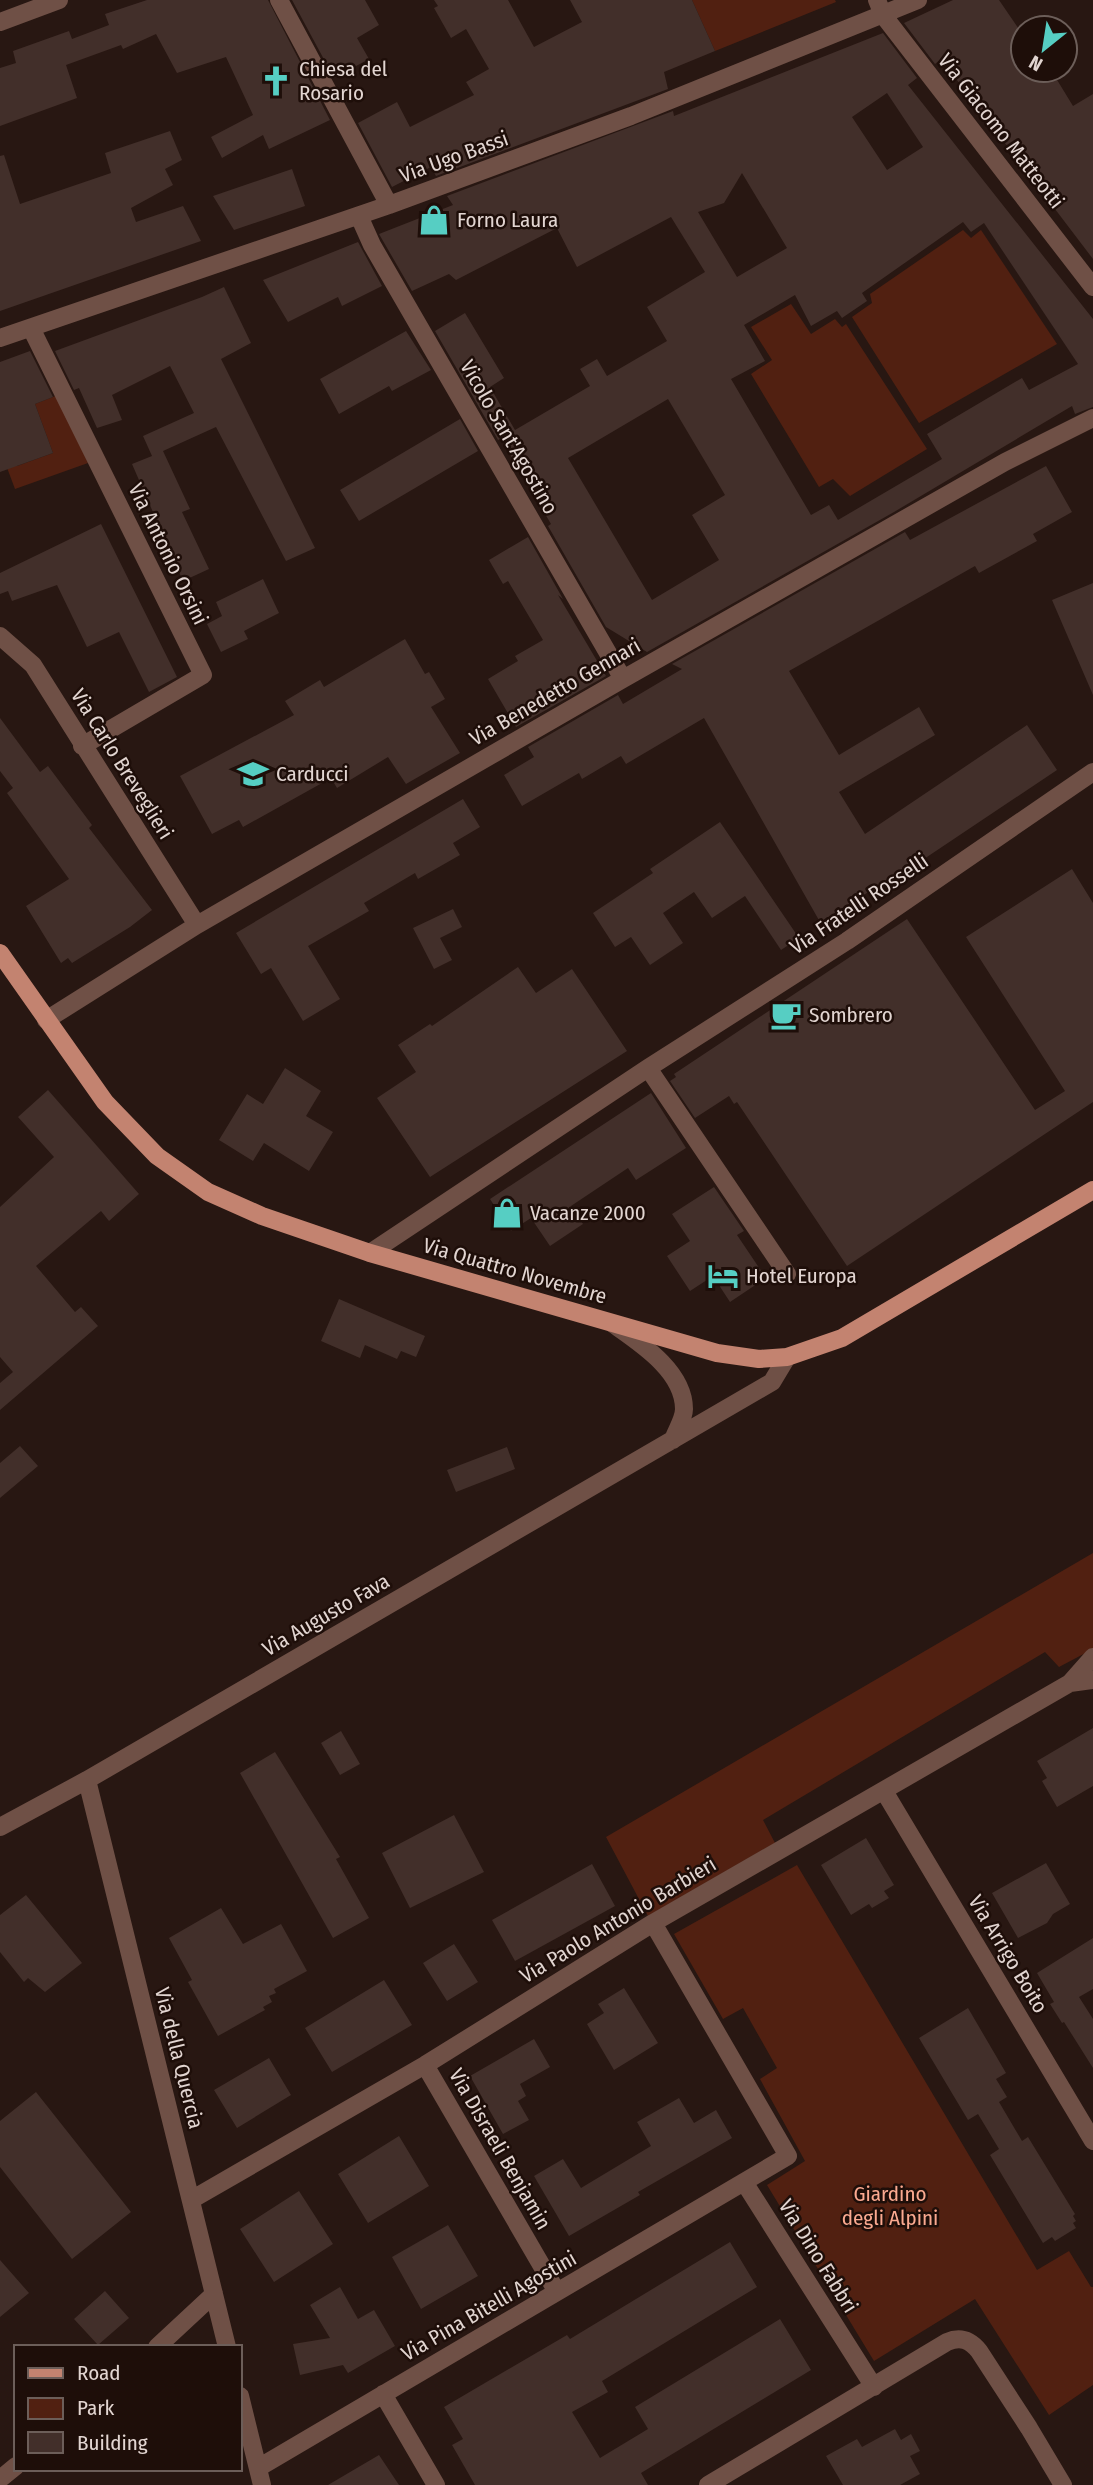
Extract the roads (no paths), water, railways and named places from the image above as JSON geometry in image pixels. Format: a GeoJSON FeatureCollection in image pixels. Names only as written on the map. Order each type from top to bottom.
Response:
{"type":"FeatureCollection","features":[{"type":"Feature","properties":{"kind":"main road","name":"Via Quattro Novembre"},"geometry":{"type":"LineString","coordinates":[[0,953],[104,1102],[137,1138],[172,1169],[208,1192],[242,1208],[370,1253],[717,1353],[759,1359],[788,1357],[842,1338],[1093,1190]]}},
{"type":"Feature","properties":{"kind":"street"},"geometry":{"type":"LineString","coordinates":[[0,22],[59,0]]}},
{"type":"Feature","properties":{"kind":"street"},"geometry":{"type":"LineString","coordinates":[[279,0],[389,205]]}},
{"type":"Feature","properties":{"kind":"street","name":"Via Ugo Bassi"},"geometry":{"type":"LineString","coordinates":[[0,338],[359,216],[631,116],[880,8],[918,0]]}},
{"type":"Feature","properties":{"kind":"street","name":"Via Giacomo Matteotti"},"geometry":{"type":"LineString","coordinates":[[880,8],[1093,287]]}},
{"type":"Feature","properties":{"kind":"street","name":"Vicolo Sant'Agostino"},"geometry":{"type":"LineString","coordinates":[[359,216],[372,245],[623,678]]}},
{"type":"Feature","properties":{"kind":"street","name":"Via Antonio Orsini"},"geometry":{"type":"LineString","coordinates":[[31,328],[203,675],[82,746]]}},
{"type":"Feature","properties":{"kind":"street","name":"Via Benedetto Gennari"},"geometry":{"type":"LineString","coordinates":[[46,1020],[197,925],[623,678],[1005,462],[1093,418]]}},
{"type":"Feature","properties":{"kind":"street","name":"Via Carlo Breveglieri"},"geometry":{"type":"LineString","coordinates":[[0,636],[33,665],[197,925]]}},
{"type":"Feature","properties":{"kind":"street","name":"Via Fratelli Rosselli"},"geometry":{"type":"LineString","coordinates":[[370,1253],[648,1068],[847,941],[1093,772]]}},
{"type":"Feature","properties":{"kind":"street"},"geometry":{"type":"LineString","coordinates":[[648,1068],[787,1274]]}},
{"type":"Feature","properties":{"kind":"street"},"geometry":{"type":"LineString","coordinates":[[610,1322],[638,1341],[666,1367],[680,1390],[684,1411],[673,1440]]}},
{"type":"Feature","properties":{"kind":"street","name":"Via Augusto Fava"},"geometry":{"type":"LineString","coordinates":[[0,1827],[87,1780],[772,1382],[788,1357]]}},
{"type":"Feature","properties":{"kind":"street"},"geometry":{"type":"LineString","coordinates":[[1070,1683],[1093,1657]]}},
{"type":"Feature","properties":{"kind":"street"},"geometry":{"type":"LineString","coordinates":[[1070,1683],[1093,1680]]}},
{"type":"Feature","properties":{"kind":"street","name":"Via Paolo Antonio Barbieri"},"geometry":{"type":"LineString","coordinates":[[191,2200],[425,2065],[653,1923],[1070,1683]]}},
{"type":"Feature","properties":{"kind":"street","name":"Via della Quercia"},"geometry":{"type":"LineString","coordinates":[[87,1780],[227,2345]]}},
{"type":"Feature","properties":{"kind":"street","name":"Via Arrigo Boito"},"geometry":{"type":"LineString","coordinates":[[884,1791],[1093,2141]]}},
{"type":"Feature","properties":{"kind":"street"},"geometry":{"type":"LineString","coordinates":[[653,1923],[788,2155],[744,2182]]}},
{"type":"Feature","properties":{"kind":"street","name":"Via Disraeli Benjamin"},"geometry":{"type":"LineString","coordinates":[[425,2065],[557,2292]]}},
{"type":"Feature","properties":{"kind":"street","name":"Via Pina Bitelli Agostini"},"geometry":{"type":"LineString","coordinates":[[260,2477],[383,2394],[744,2182]]}},
{"type":"Feature","properties":{"kind":"street","name":"Via Dino Fabbri"},"geometry":{"type":"LineString","coordinates":[[744,2182],[874,2387]]}},
{"type":"Feature","properties":{"kind":"street"},"geometry":{"type":"LineString","coordinates":[[159,2345],[214,2294]]}},
{"type":"Feature","properties":{"kind":"street"},"geometry":{"type":"LineString","coordinates":[[708,2485],[947,2342],[961,2338],[968,2340],[979,2351],[1063,2485]]}},
{"type":"Feature","properties":{"kind":"street"},"geometry":{"type":"LineString","coordinates":[[383,2394],[436,2485]]}},
{"type":"Feature","properties":{"kind":"street"},"geometry":{"type":"LineString","coordinates":[[242,2404],[260,2477]]}},
{"type":"Feature","properties":{"kind":"street"},"geometry":{"type":"LineString","coordinates":[[0,2479],[14,2468]]}},
{"type":"Feature","properties":{"kind":"place","name":"Chiesa del Rosario"},"geometry":{"type":"Point","coordinates":[276,81]}},
{"type":"Feature","properties":{"kind":"place","name":"Forno Laura"},"geometry":{"type":"Point","coordinates":[434,220]}},
{"type":"Feature","properties":{"kind":"place","name":"Carducci"},"geometry":{"type":"Point","coordinates":[253,774]}},
{"type":"Feature","properties":{"kind":"place","name":"Sombrero"},"geometry":{"type":"Point","coordinates":[786,1015]}},
{"type":"Feature","properties":{"kind":"place","name":"Vacanze 2000"},"geometry":{"type":"Point","coordinates":[507,1213]}},
{"type":"Feature","properties":{"kind":"place","name":"Hotel Europa"},"geometry":{"type":"Point","coordinates":[723,1276]}},
{"type":"Feature","properties":{"kind":"park label","name":"Giardino degli Alpini"},"geometry":{"type":"Point","coordinates":[890,2206]}}]}
